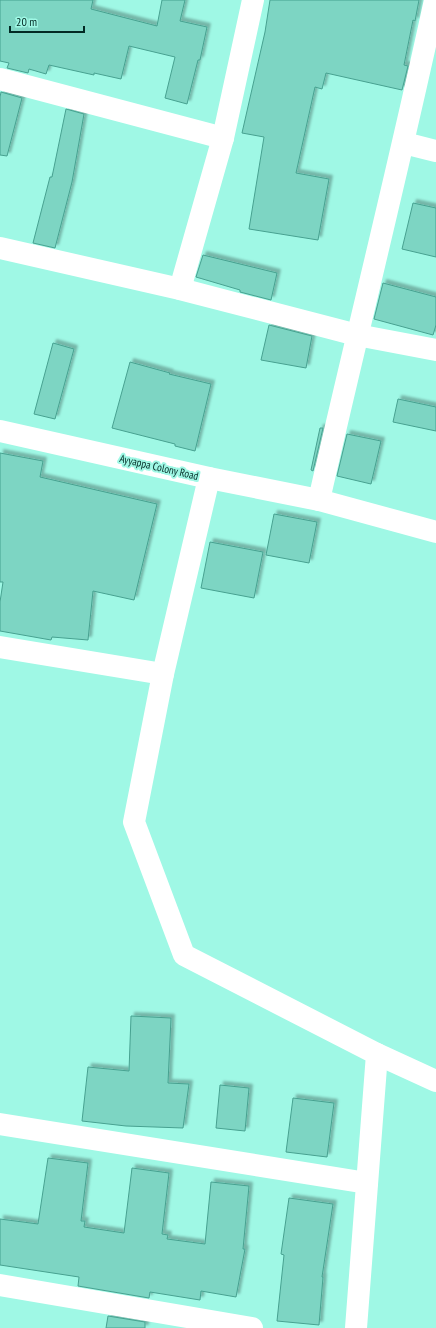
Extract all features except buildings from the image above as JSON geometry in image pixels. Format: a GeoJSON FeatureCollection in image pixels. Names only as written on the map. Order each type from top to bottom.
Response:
{"type":"FeatureCollection","features":[{"type":"Feature","properties":{"kind":"street"},"geometry":{"type":"LineString","coordinates":[[180,289],[223,138],[253,0]]}},
{"type":"Feature","properties":{"kind":"street"},"geometry":{"type":"LineString","coordinates":[[320,500],[357,334],[404,143],[435,0]]}},
{"type":"Feature","properties":{"kind":"street"},"geometry":{"type":"LineString","coordinates":[[0,79],[223,138]]}},
{"type":"Feature","properties":{"kind":"street"},"geometry":{"type":"LineString","coordinates":[[404,143],[436,151]]}},
{"type":"Feature","properties":{"kind":"street"},"geometry":{"type":"LineString","coordinates":[[0,248],[180,289],[357,334],[436,350]]}},
{"type":"Feature","properties":{"kind":"street","name":"Ayyappa Colony Road"},"geometry":{"type":"LineString","coordinates":[[0,431],[209,478],[320,500],[436,532]]}},
{"type":"Feature","properties":{"kind":"street"},"geometry":{"type":"LineString","coordinates":[[209,478],[163,674],[134,822],[184,955],[377,1054],[436,1082]]}},
{"type":"Feature","properties":{"kind":"street"},"geometry":{"type":"LineString","coordinates":[[0,647],[163,674]]}},
{"type":"Feature","properties":{"kind":"street"},"geometry":{"type":"LineString","coordinates":[[356,1328],[377,1054]]}},
{"type":"Feature","properties":{"kind":"street"},"geometry":{"type":"LineString","coordinates":[[0,1124],[367,1183]]}},
{"type":"Feature","properties":{"kind":"street"},"geometry":{"type":"LineString","coordinates":[[0,1285],[191,1323],[252,1328]]}}]}
